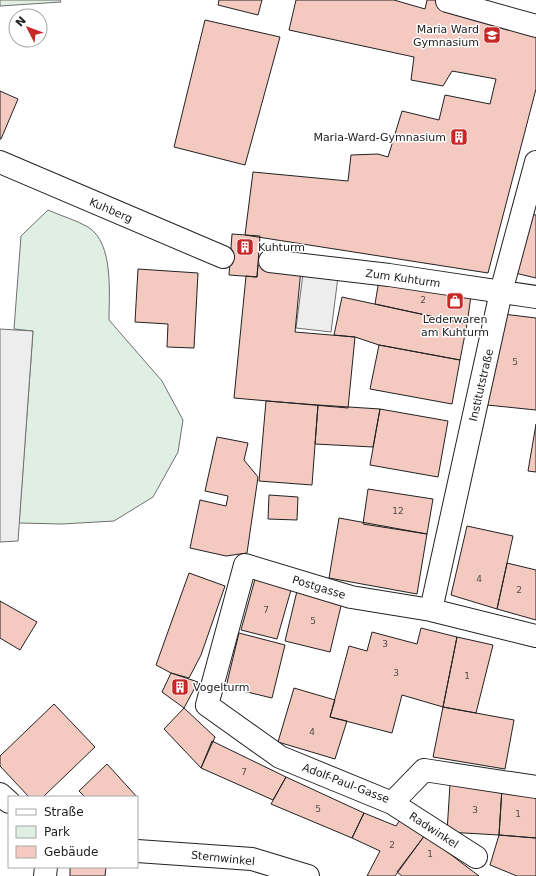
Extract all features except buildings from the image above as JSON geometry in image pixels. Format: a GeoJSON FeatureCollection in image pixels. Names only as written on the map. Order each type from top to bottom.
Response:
{"type":"FeatureCollection","features":[{"type":"Feature","properties":{"kind":"street"},"geometry":{"type":"LineString","coordinates":[[447,1],[536,26]]}},
{"type":"Feature","properties":{"kind":"street","name":"Kuhberg"},"geometry":{"type":"LineString","coordinates":[[0,162],[223,257]]}},
{"type":"Feature","properties":{"kind":"street","name":"Institutstraße"},"geometry":{"type":"LineString","coordinates":[[431,610],[501,292],[536,162]]}},
{"type":"Feature","properties":{"kind":"street","name":"Zum Kuhturm"},"geometry":{"type":"LineString","coordinates":[[270,261],[389,274],[536,297]]}},
{"type":"Feature","properties":{"kind":"street","name":"Postgasse"},"geometry":{"type":"LineString","coordinates":[[207,705],[245,565],[351,597],[431,610],[536,636]]}},
{"type":"Feature","properties":{"kind":"street","name":"Adolf-Paul-Gasse"},"geometry":{"type":"LineString","coordinates":[[207,705],[280,758],[392,803],[424,770],[536,787]]}},
{"type":"Feature","properties":{"kind":"street"},"geometry":{"type":"LineString","coordinates":[[0,794],[8,801]]}},
{"type":"Feature","properties":{"kind":"street","name":"Radwinkel"},"geometry":{"type":"LineString","coordinates":[[392,803],[476,857]]}},
{"type":"Feature","properties":{"kind":"street","name":"Sternwinkel"},"geometry":{"type":"LineString","coordinates":[[138,851],[252,859],[308,876]]}},
{"type":"Feature","properties":{"kind":"green space"},"geometry":{"type":"Polygon","coordinates":[[[0,0],[60,0],[61,2],[0,6],[0,0]]]}},
{"type":"Feature","properties":{"kind":"green space"},"geometry":{"type":"Polygon","coordinates":[[[48,210],[88,227],[96,235],[102,245],[108,270],[109,320],[162,381],[183,420],[178,452],[153,497],[114,521],[62,524],[19,523],[33,331],[14,329],[21,236],[48,210]]]}},
{"type":"Feature","properties":{"kind":"shaded area"},"geometry":{"type":"Polygon","coordinates":[[[304,266],[339,269],[331,332],[296,328],[304,266]]]}},
{"type":"Feature","properties":{"kind":"shaded area"},"geometry":{"type":"Polygon","coordinates":[[[0,329],[33,331],[18,541],[0,542],[0,329]]]}},
{"type":"Feature","properties":{"kind":"place","name":"Maria Ward Gymnasium"},"geometry":{"type":"Point","coordinates":[492,35]}},
{"type":"Feature","properties":{"kind":"place","name":"Maria-Ward-Gymnasium"},"geometry":{"type":"Point","coordinates":[459,137]}},
{"type":"Feature","properties":{"kind":"place","name":"Kuhturm"},"geometry":{"type":"Point","coordinates":[245,247]}},
{"type":"Feature","properties":{"kind":"place","name":"Lederwaren am Kuhturm"},"geometry":{"type":"Point","coordinates":[455,301]}},
{"type":"Feature","properties":{"kind":"place","name":"Vogelturm"},"geometry":{"type":"Point","coordinates":[180,687]}}]}
